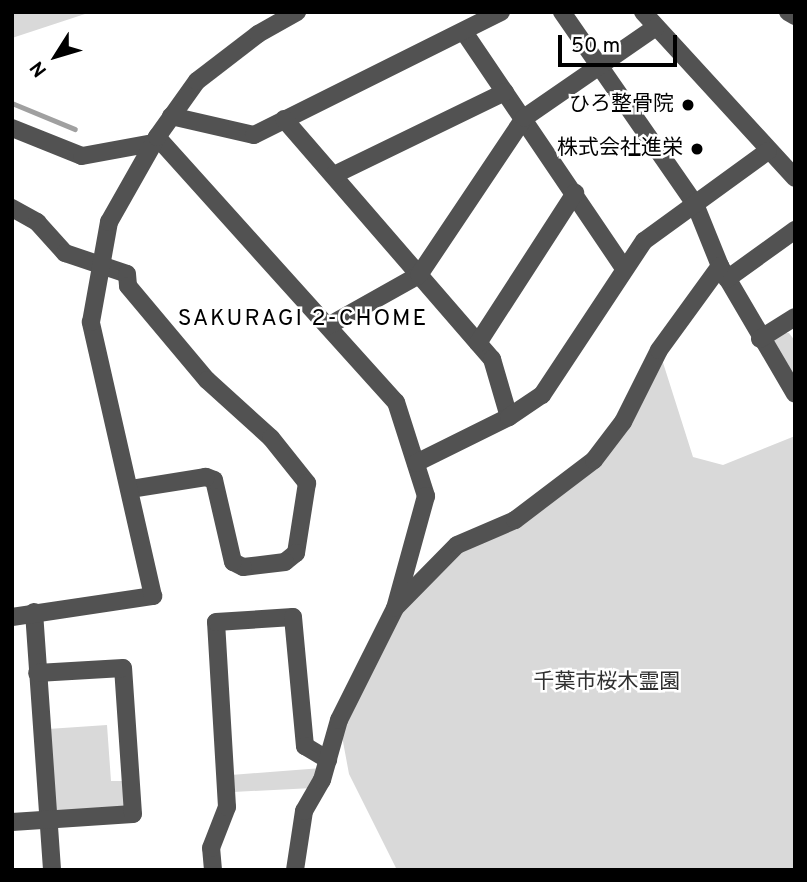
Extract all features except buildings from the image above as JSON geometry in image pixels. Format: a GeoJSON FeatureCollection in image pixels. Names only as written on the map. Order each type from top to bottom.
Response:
{"type":"FeatureCollection","features":[{"type":"Feature","properties":{"kind":"street"},"geometry":{"type":"LineString","coordinates":[[12,617],[153,596],[91,322],[109,222],[155,140],[197,81],[258,34],[297,12]]}},
{"type":"Feature","properties":{"kind":"street"},"geometry":{"type":"LineString","coordinates":[[171,116],[254,135],[501,12]]}},
{"type":"Feature","properties":{"kind":"street"},"geometry":{"type":"LineString","coordinates":[[562,12],[695,204],[723,272],[760,339],[795,394]]}},
{"type":"Feature","properties":{"kind":"street"},"geometry":{"type":"LineString","coordinates":[[643,12],[795,178]]}},
{"type":"Feature","properties":{"kind":"street"},"geometry":{"type":"LineString","coordinates":[[788,12],[795,16]]}},
{"type":"Feature","properties":{"kind":"street"},"geometry":{"type":"LineString","coordinates":[[328,326],[419,275],[524,118],[656,27]]}},
{"type":"Feature","properties":{"kind":"street"},"geometry":{"type":"LineString","coordinates":[[464,32],[623,267]]}},
{"type":"Feature","properties":{"kind":"street"},"geometry":{"type":"LineString","coordinates":[[334,175],[505,92]]}},
{"type":"Feature","properties":{"kind":"street"},"geometry":{"type":"LineString","coordinates":[[284,119],[492,359],[509,417]]}},
{"type":"Feature","properties":{"kind":"street"},"geometry":{"type":"LineString","coordinates":[[12,128],[82,156],[155,140]]}},
{"type":"Feature","properties":{"kind":"street"},"geometry":{"type":"LineString","coordinates":[[155,140],[396,402],[426,496],[395,608],[339,720],[328,760],[304,811],[295,870]]}},
{"type":"Feature","properties":{"kind":"street"},"geometry":{"type":"LineString","coordinates":[[416,463],[509,417],[542,395],[623,267],[644,241],[768,151]]}},
{"type":"Feature","properties":{"kind":"street"},"geometry":{"type":"LineString","coordinates":[[478,343],[575,193]]}},
{"type":"Feature","properties":{"kind":"street"},"geometry":{"type":"LineString","coordinates":[[12,208],[37,222],[65,253],[100,268],[127,274],[128,286],[207,380],[271,438],[307,483],[296,554],[285,562],[243,567],[233,562],[214,480],[130,489]]}},
{"type":"Feature","properties":{"kind":"street"},"geometry":{"type":"LineString","coordinates":[[395,608],[457,545],[515,520],[594,460],[623,422],[659,350],[723,272],[795,230]]}},
{"type":"Feature","properties":{"kind":"street"},"geometry":{"type":"LineString","coordinates":[[760,339],[793,321]]}},
{"type":"Feature","properties":{"kind":"street"},"geometry":{"type":"LineString","coordinates":[[34,612],[52,870]]}},
{"type":"Feature","properties":{"kind":"street"},"geometry":{"type":"LineString","coordinates":[[213,870],[211,848],[227,807],[216,622],[293,617],[304,746],[328,760]]}},
{"type":"Feature","properties":{"kind":"street"},"geometry":{"type":"LineString","coordinates":[[12,822],[133,814],[123,668],[37,673]]}},
{"type":"Feature","properties":{"kind":"green space"},"geometry":{"type":"Polygon","coordinates":[[[12,12],[91,12],[12,38],[12,12]]]}},
{"type":"Feature","properties":{"kind":"green space"},"geometry":{"type":"Polygon","coordinates":[[[782,333],[789,333],[795,341],[795,386],[772,340],[782,333]]]}},
{"type":"Feature","properties":{"kind":"green space","name":"千葉市桜木霊園"},"geometry":{"type":"Polygon","coordinates":[[[659,350],[693,457],[723,465],[795,436],[795,870],[397,870],[349,774],[339,720],[395,608],[457,545],[515,520],[594,460],[659,350]]]}},
{"type":"Feature","properties":{"kind":"green space"},"geometry":{"type":"Polygon","coordinates":[[[107,725],[111,781],[124,781],[126,807],[53,812],[48,729],[107,725]]]}},
{"type":"Feature","properties":{"kind":"green space"},"geometry":{"type":"Polygon","coordinates":[[[322,768],[313,788],[233,792],[231,775],[322,768]]]}},
{"type":"Feature","properties":{"kind":"waterway"},"geometry":{"type":"LineString","coordinates":[[12,103],[75,129]]}},
{"type":"Feature","properties":{"kind":"place","name":"ひろ整骨院"},"geometry":{"type":"Point","coordinates":[688,105]}},
{"type":"Feature","properties":{"kind":"place","name":"株式会社進栄"},"geometry":{"type":"Point","coordinates":[697,149]}},
{"type":"Feature","properties":{"kind":"district","name":"SAKURAGI 2-CHOME"},"geometry":{"type":"Point","coordinates":[303,320]}}]}
